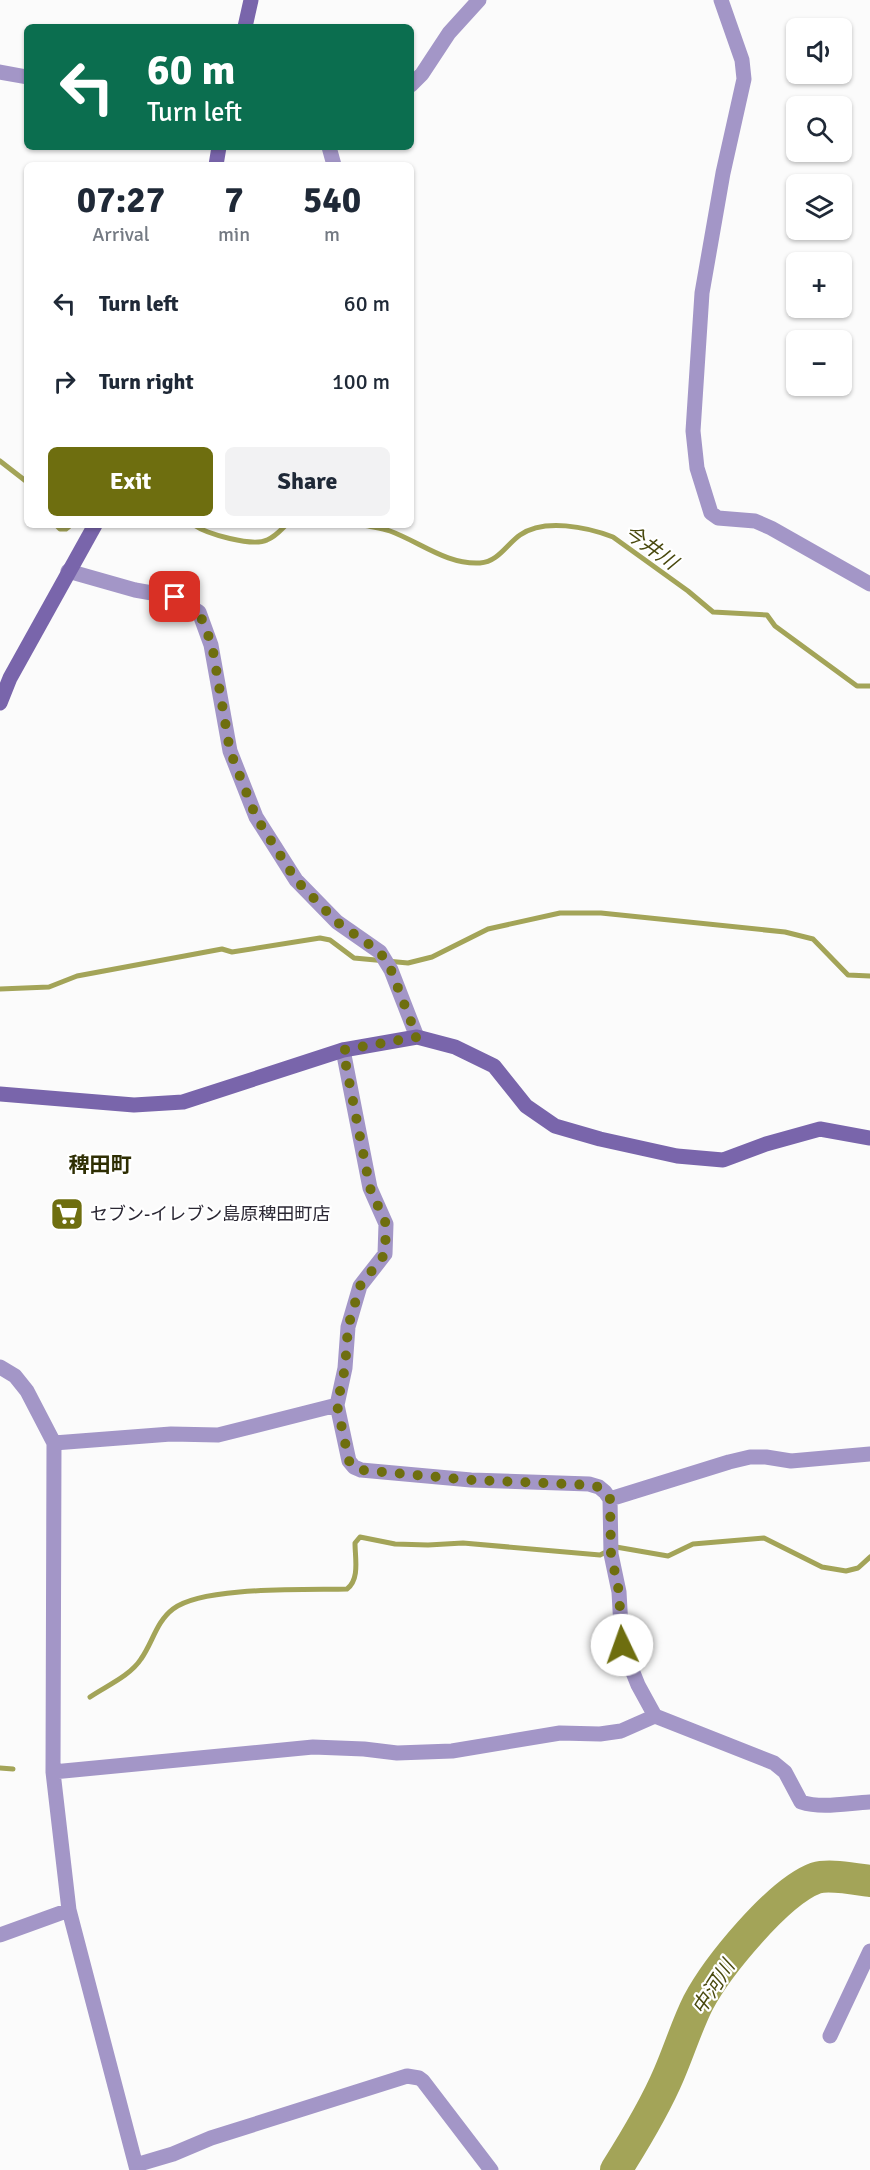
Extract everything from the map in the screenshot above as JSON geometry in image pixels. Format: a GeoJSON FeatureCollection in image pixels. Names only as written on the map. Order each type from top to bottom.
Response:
{"type":"FeatureCollection","features":[{"type":"Feature","properties":{"kind":"main road"},"geometry":{"type":"LineString","coordinates":[[246,24],[251,0]]}},
{"type":"Feature","properties":{"kind":"main road"},"geometry":{"type":"LineString","coordinates":[[0,703],[10,678],[93,528]]}},
{"type":"Feature","properties":{"kind":"main road"},"geometry":{"type":"LineString","coordinates":[[0,1094],[134,1105],[183,1102],[343,1050],[417,1037],[455,1047],[494,1066],[526,1106],[555,1126],[600,1139],[677,1156],[723,1160],[766,1144],[820,1129],[870,1138]]}},
{"type":"Feature","properties":{"kind":"street"},"geometry":{"type":"LineString","coordinates":[[414,82],[422,74],[449,33],[479,0]]}},
{"type":"Feature","properties":{"kind":"street"},"geometry":{"type":"LineString","coordinates":[[721,0],[742,60],[744,79],[723,173],[702,292],[693,431],[697,468],[711,513],[718,518],[755,521],[870,584]]}},
{"type":"Feature","properties":{"kind":"street"},"geometry":{"type":"LineString","coordinates":[[0,72],[24,76]]}},
{"type":"Feature","properties":{"kind":"street"},"geometry":{"type":"LineString","coordinates":[[68,571],[135,591],[175,597],[199,612],[212,645],[230,751],[256,817],[296,880],[337,922],[380,952],[391,970],[417,1037]]}},
{"type":"Feature","properties":{"kind":"street"},"geometry":{"type":"LineString","coordinates":[[343,1050],[370,1188],[386,1224],[385,1254],[360,1286],[348,1327],[345,1368],[337,1405],[349,1461],[361,1470],[471,1480],[599,1487],[610,1499],[611,1549],[619,1592],[622,1645],[638,1685],[655,1716],[774,1763],[785,1773],[801,1802],[827,1805],[870,1802]]}},
{"type":"Feature","properties":{"kind":"street"},"geometry":{"type":"LineString","coordinates":[[0,1367],[15,1376],[27,1391],[54,1443],[53,1772],[69,1910],[137,2167],[221,2134],[407,2076],[423,2081],[491,2170]]}},
{"type":"Feature","properties":{"kind":"street"},"geometry":{"type":"LineString","coordinates":[[54,1443],[171,1434],[218,1435],[337,1405]]}},
{"type":"Feature","properties":{"kind":"street"},"geometry":{"type":"LineString","coordinates":[[610,1499],[750,1457],[792,1461],[870,1454]]}},
{"type":"Feature","properties":{"kind":"street"},"geometry":{"type":"LineString","coordinates":[[53,1772],[313,1747],[397,1753],[452,1751],[560,1732],[600,1734],[621,1731],[655,1716]]}},
{"type":"Feature","properties":{"kind":"street"},"geometry":{"type":"LineString","coordinates":[[0,1935],[69,1910]]}},
{"type":"Feature","properties":{"kind":"street"},"geometry":{"type":"LineString","coordinates":[[830,2036],[870,1951]]}},
{"type":"Feature","properties":{"kind":"waterway","name":"今井川"},"geometry":{"type":"LineString","coordinates":[[0,461],[24,480]]}},
{"type":"Feature","properties":{"kind":"waterway","name":"今井川"},"geometry":{"type":"LineString","coordinates":[[380,528],[445,557],[468,563],[486,562],[502,552],[520,535],[541,527],[578,527],[603,533],[613,537],[688,591],[713,612],[767,615],[775,626],[857,686],[870,686]]}},
{"type":"Feature","properties":{"kind":"waterway","name":"今井川"},"geometry":{"type":"LineString","coordinates":[[59,528],[67,528]]}},
{"type":"Feature","properties":{"kind":"waterway","name":"今井川"},"geometry":{"type":"LineString","coordinates":[[198,528],[219,536],[251,542],[270,539],[283,528]]}},
{"type":"Feature","properties":{"kind":"waterway"},"geometry":{"type":"LineString","coordinates":[[0,989],[49,987],[77,976],[222,949],[232,952],[320,938],[330,940],[354,958],[408,963],[432,957],[488,929],[560,913],[601,913],[785,932],[813,939],[848,975],[870,976]]}},
{"type":"Feature","properties":{"kind":"waterway"},"geometry":{"type":"LineString","coordinates":[[90,1697],[124,1676],[136,1665],[167,1614],[187,1602],[207,1596],[231,1593],[347,1589],[354,1580],[355,1543],[360,1537],[395,1544],[463,1543],[600,1555],[616,1547],[668,1556],[693,1544],[764,1538],[822,1567],[846,1571],[858,1568],[870,1557]]}},
{"type":"Feature","properties":{"kind":"waterway"},"geometry":{"type":"LineString","coordinates":[[0,1768],[13,1769]]}},
{"type":"Feature","properties":{"kind":"waterway","name":"中河川"},"geometry":{"type":"LineString","coordinates":[[616,2170],[657,2099],[698,2003],[719,1970],[750,1932],[784,1898],[816,1878],[835,1877],[870,1881]]}},
{"type":"Feature","properties":{"kind":"place","name":"セブン-イレブン島原稗田町店"},"geometry":{"type":"Point","coordinates":[67,1214]}},
{"type":"Feature","properties":{"kind":"district","name":"稗田町"},"geometry":{"type":"Point","coordinates":[100,1165]}},
{"type":"Feature","properties":{"kind":"route"},"geometry":{"type":"LineString","coordinates":[[175,597],[199,612],[212,645],[230,751],[256,817],[296,880],[337,922],[380,952],[391,970],[417,1037],[343,1050],[370,1188],[386,1224],[385,1254],[360,1286],[348,1327],[345,1368],[337,1405],[349,1461],[361,1470],[471,1480],[599,1487],[610,1499],[610,1544],[619,1592],[622,1645]]}}]}
